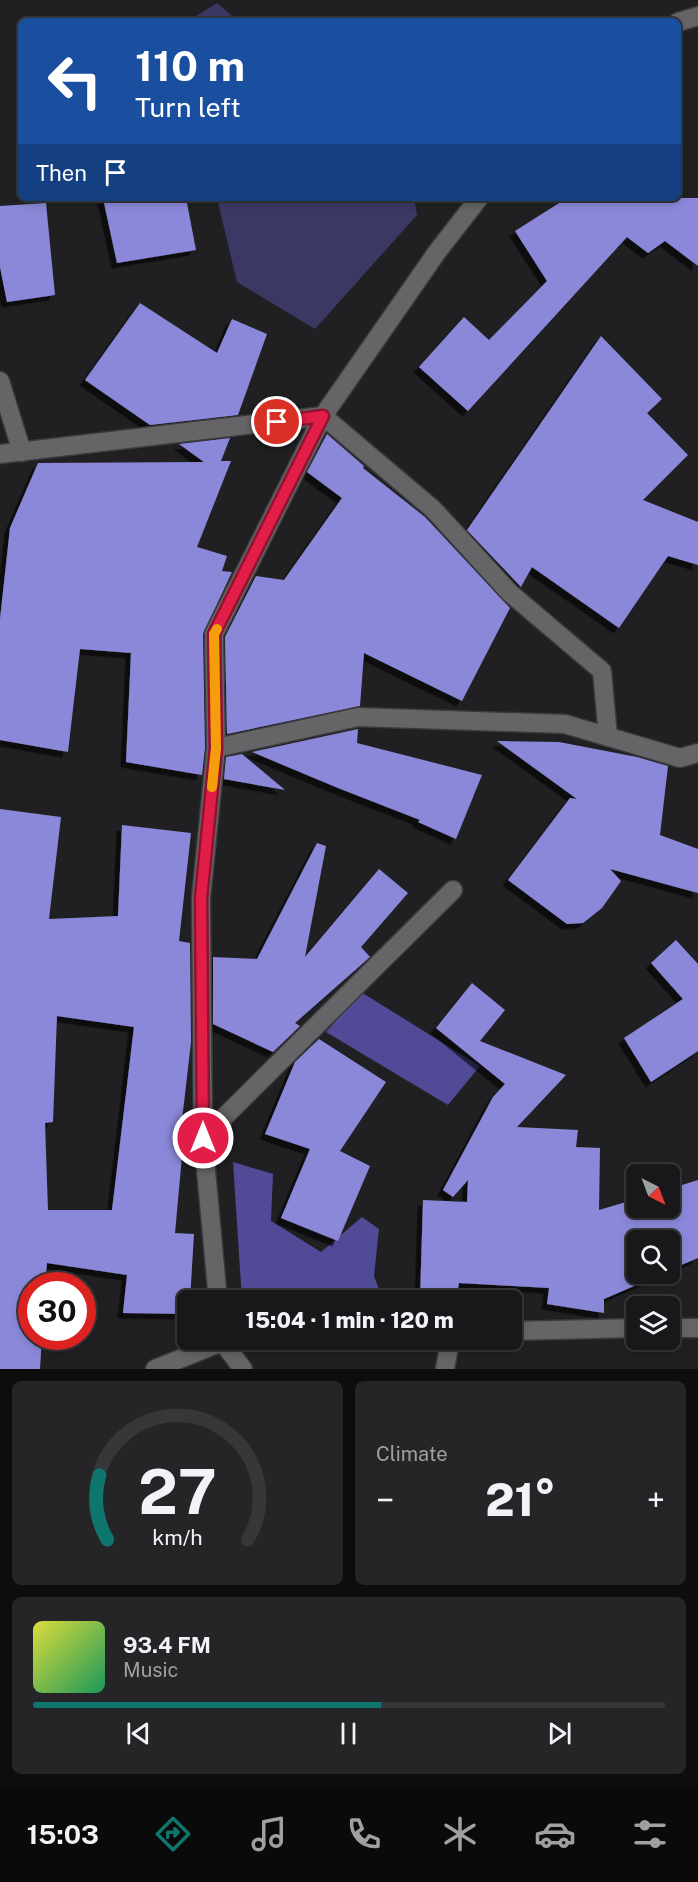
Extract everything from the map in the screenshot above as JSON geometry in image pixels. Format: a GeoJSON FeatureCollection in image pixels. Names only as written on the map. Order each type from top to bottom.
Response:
{"type":"FeatureCollection","features":[{"type":"Feature","properties":{"kind":"street"},"geometry":{"type":"LineString","coordinates":[[681,21],[698,16]]}},
{"type":"Feature","properties":{"kind":"street"},"geometry":{"type":"LineString","coordinates":[[217,1290],[203,1138],[201,898],[216,748],[214,634],[323,416],[437,252],[477,201]]}},
{"type":"Feature","properties":{"kind":"street"},"geometry":{"type":"LineString","coordinates":[[0,381],[22,452]]}},
{"type":"Feature","properties":{"kind":"street"},"geometry":{"type":"LineString","coordinates":[[0,454],[323,416],[433,509],[510,593],[602,672],[608,737]]}},
{"type":"Feature","properties":{"kind":"street"},"geometry":{"type":"LineString","coordinates":[[216,748],[358,717],[565,724],[680,758],[698,753]]}},
{"type":"Feature","properties":{"kind":"street"},"geometry":{"type":"LineString","coordinates":[[203,1138],[453,890]]}},
{"type":"Feature","properties":{"kind":"street"},"geometry":{"type":"LineString","coordinates":[[522,1331],[626,1328]]}},
{"type":"Feature","properties":{"kind":"street"},"geometry":{"type":"LineString","coordinates":[[680,1328],[698,1328]]}},
{"type":"Feature","properties":{"kind":"street"},"geometry":{"type":"LineString","coordinates":[[155,1369],[200,1350]]}},
{"type":"Feature","properties":{"kind":"street"},"geometry":{"type":"LineString","coordinates":[[228,1350],[243,1369]]}},
{"type":"Feature","properties":{"kind":"street"},"geometry":{"type":"LineString","coordinates":[[445,1369],[448,1350]]}},
{"type":"Feature","properties":{"kind":"shaded area"},"geometry":{"type":"Polygon","coordinates":[[[217,3],[234,18],[193,18],[217,3]]]}},
{"type":"Feature","properties":{"kind":"shaded area"},"geometry":{"type":"Polygon","coordinates":[[[218,201],[415,201],[417,215],[315,329],[237,282],[218,201]]]}},
{"type":"Feature","properties":{"kind":"shaded area"},"geometry":{"type":"Polygon","coordinates":[[[361,992],[480,1066],[448,1105],[326,1032],[361,992]]]}},
{"type":"Feature","properties":{"kind":"shaded area"},"geometry":{"type":"Polygon","coordinates":[[[233,1162],[273,1174],[271,1221],[321,1252],[362,1217],[379,1229],[374,1276],[379,1290],[241,1290],[233,1162]]]}},
{"type":"Feature","properties":{"kind":"building"},"geometry":{"type":"Polygon","coordinates":[[[681,198],[698,198],[698,266],[665,241],[648,253],[627,237],[468,411],[419,367],[464,317],[489,340],[547,281],[515,231],[562,201],[681,201],[681,198]]]}},
{"type":"Feature","properties":{"kind":"building"},"geometry":{"type":"Polygon","coordinates":[[[104,201],[187,201],[196,250],[117,263],[104,201]]]}},
{"type":"Feature","properties":{"kind":"building"},"geometry":{"type":"Polygon","coordinates":[[[46,203],[55,295],[7,302],[0,267],[0,206],[46,203]]]}},
{"type":"Feature","properties":{"kind":"building"},"geometry":{"type":"Polygon","coordinates":[[[140,303],[217,353],[232,319],[267,334],[238,415],[150,425],[85,380],[140,303]]]}},
{"type":"Feature","properties":{"kind":"building"},"geometry":{"type":"Polygon","coordinates":[[[601,336],[662,399],[647,413],[688,455],[643,500],[698,522],[698,565],[668,556],[619,628],[532,567],[521,587],[467,530],[601,336]]]}},
{"type":"Feature","properties":{"kind":"building"},"geometry":{"type":"Polygon","coordinates":[[[327,434],[364,466],[363,468],[425,517],[510,608],[462,701],[364,653],[360,706],[227,734],[225,637],[256,576],[284,580],[342,498],[307,472],[327,434]]]}},
{"type":"Feature","properties":{"kind":"building"},"geometry":{"type":"Polygon","coordinates":[[[230,438],[221,461],[231,461],[197,547],[227,556],[222,571],[232,572],[203,634],[205,748],[202,775],[126,762],[131,653],[80,649],[68,752],[0,740],[0,619],[10,528],[38,463],[204,462],[179,444],[230,438]]]}},
{"type":"Feature","properties":{"kind":"building"},"geometry":{"type":"Polygon","coordinates":[[[358,729],[357,743],[482,775],[456,839],[418,822],[420,820],[252,752],[358,729]]]}},
{"type":"Feature","properties":{"kind":"building"},"geometry":{"type":"Polygon","coordinates":[[[497,741],[559,742],[637,757],[668,766],[660,835],[698,849],[698,893],[610,869],[621,881],[602,908],[583,923],[567,924],[508,880],[570,798],[577,799],[497,741]]]}},
{"type":"Feature","properties":{"kind":"building"},"geometry":{"type":"Polygon","coordinates":[[[242,754],[285,790],[224,779],[226,757],[242,754]]]}},
{"type":"Feature","properties":{"kind":"building"},"geometry":{"type":"Polygon","coordinates":[[[0,809],[61,817],[49,919],[118,916],[122,825],[191,833],[179,941],[190,943],[191,1042],[178,1155],[182,1156],[175,1233],[194,1234],[191,1290],[177,1290],[177,1314],[123,1313],[127,1275],[47,1263],[46,1272],[18,1272],[18,1350],[41,1350],[40,1369],[0,1369],[0,809]],[[57,1016],[53,1122],[45,1123],[48,1210],[112,1210],[134,1027],[57,1016]]]}},
{"type":"Feature","properties":{"kind":"building"},"geometry":{"type":"Polygon","coordinates":[[[317,843],[326,846],[305,957],[379,869],[408,893],[361,947],[370,957],[295,1023],[300,1026],[273,1052],[213,1024],[213,957],[257,959],[317,843]]]}},
{"type":"Feature","properties":{"kind":"building"},"geometry":{"type":"Polygon","coordinates":[[[676,940],[698,964],[698,1051],[651,1082],[624,1038],[683,999],[651,963],[676,940]]]}},
{"type":"Feature","properties":{"kind":"building"},"geometry":{"type":"Polygon","coordinates":[[[472,983],[505,1010],[480,1041],[566,1075],[517,1127],[578,1130],[576,1147],[600,1148],[599,1210],[626,1202],[626,1218],[680,1218],[680,1186],[698,1180],[698,1258],[680,1265],[680,1230],[626,1230],[626,1284],[639,1284],[604,1299],[604,1313],[547,1304],[549,1288],[459,1283],[458,1290],[420,1290],[423,1200],[467,1202],[468,1180],[453,1197],[443,1190],[493,1097],[505,1084],[436,1028],[472,983]]]}},
{"type":"Feature","properties":{"kind":"building"},"geometry":{"type":"Polygon","coordinates":[[[319,1039],[386,1082],[340,1151],[370,1166],[338,1241],[281,1218],[310,1149],[265,1134],[295,1062],[319,1039]]]}},
{"type":"Feature","properties":{"kind":"slow traffic"},"geometry":{"type":"LineString","coordinates":[[212,787],[216,748],[214,634],[217,629]]}},
{"type":"Feature","properties":{"kind":"route"},"geometry":{"type":"LineString","coordinates":[[203,1138],[201,898],[216,748],[214,634],[323,416],[277,422]]}}]}
